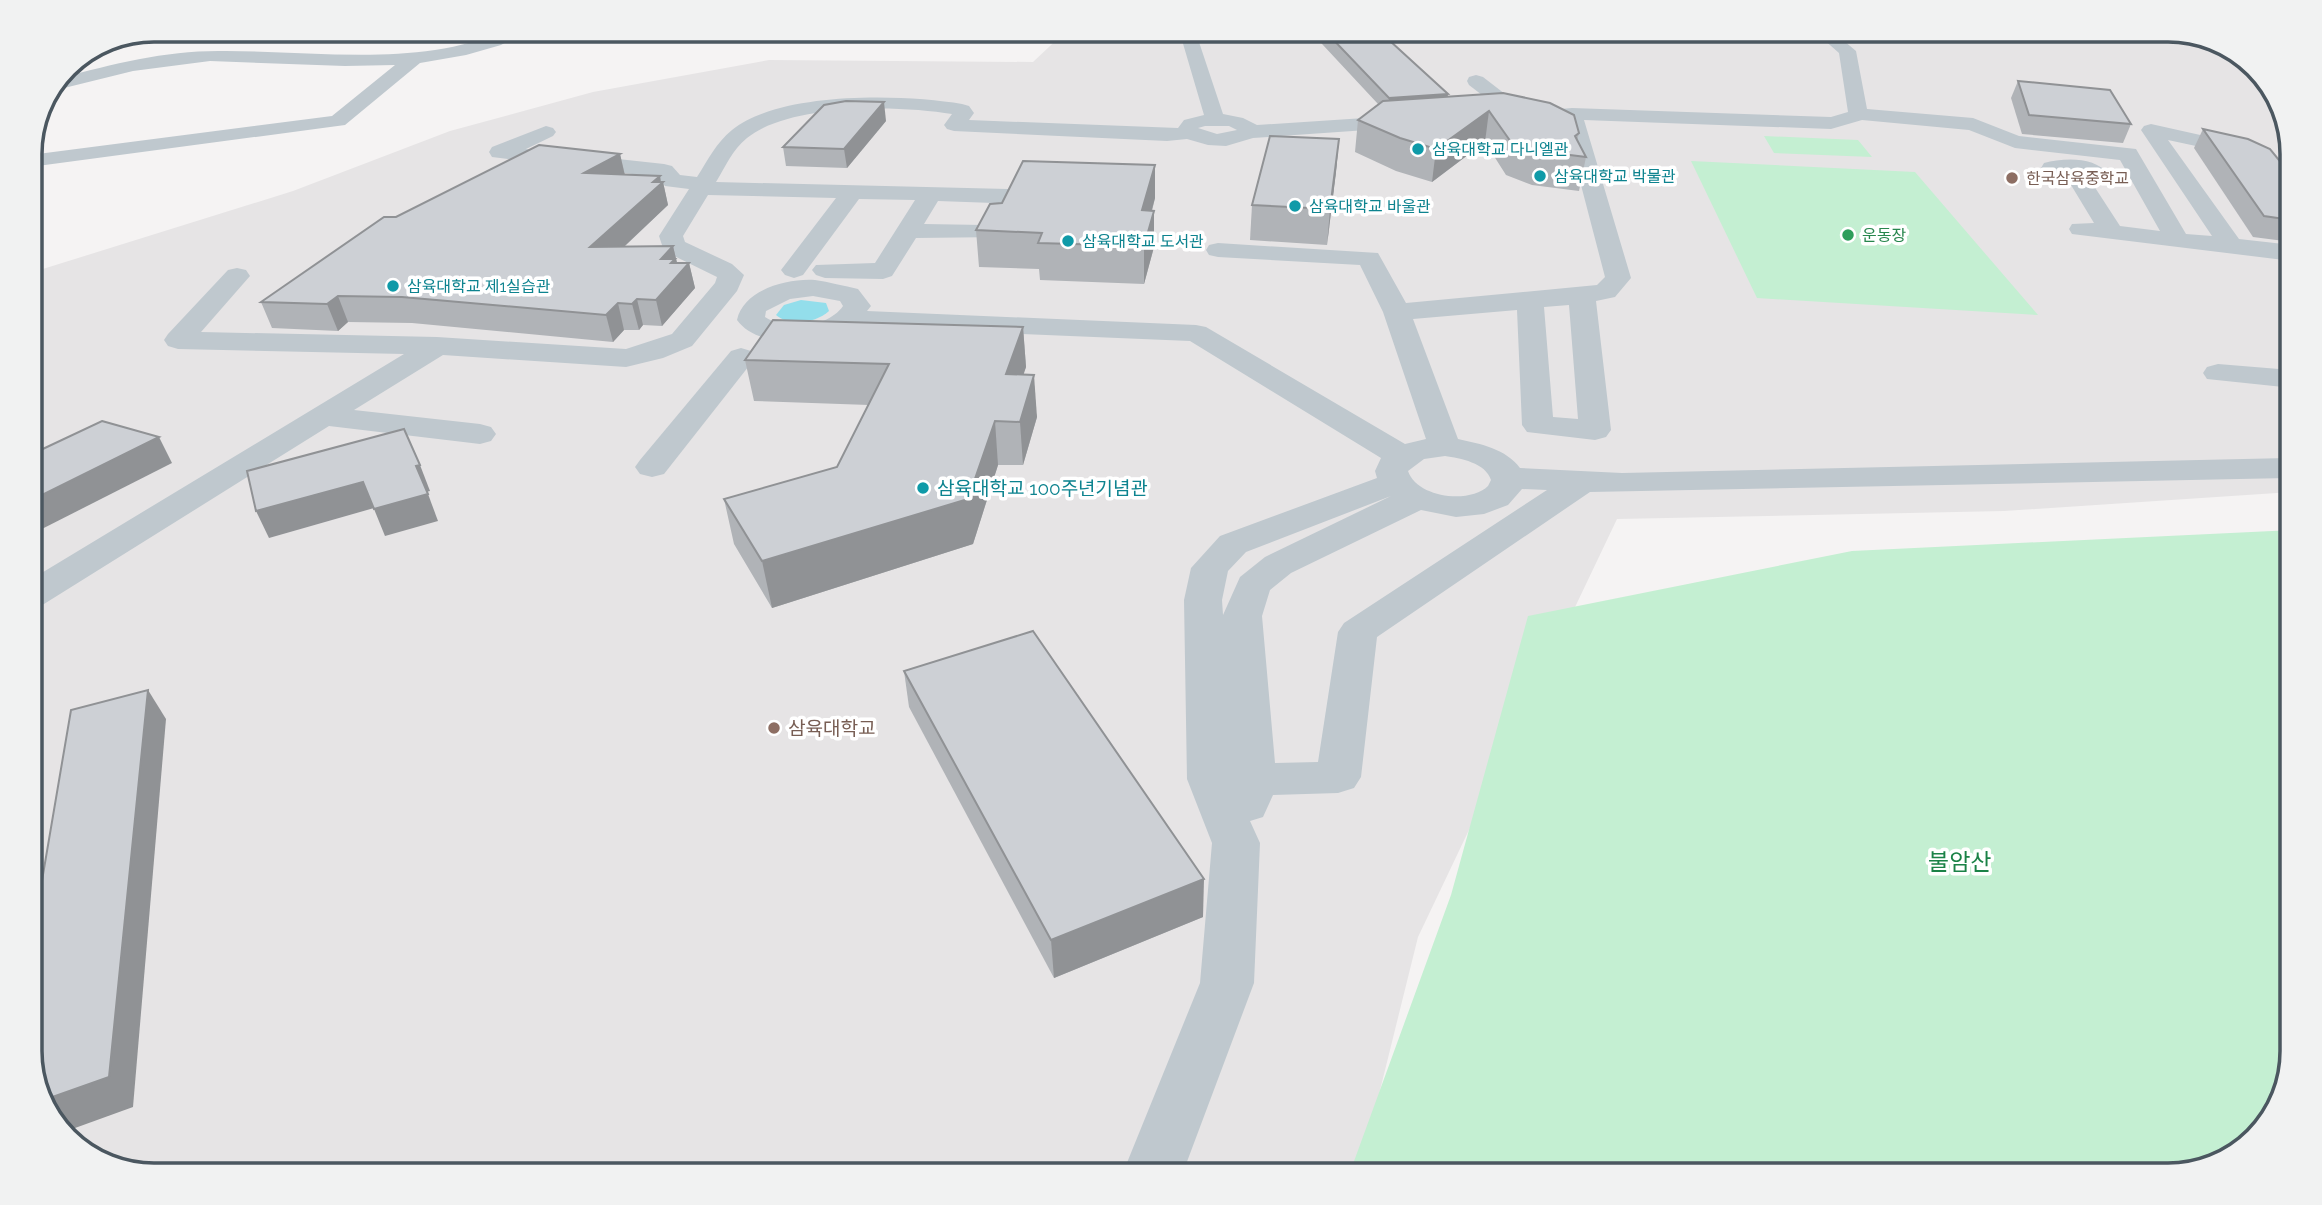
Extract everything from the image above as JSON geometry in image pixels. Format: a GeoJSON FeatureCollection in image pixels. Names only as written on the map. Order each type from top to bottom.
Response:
{"type":"FeatureCollection","features":[{"type":"Feature","properties":{"kind":"street"},"geometry":{"type":"LineString","coordinates":[[69,82],[123,67],[168,59],[214,56],[331,61],[415,58],[489,42]]}},
{"type":"Feature","properties":{"kind":"street"},"geometry":{"type":"LineString","coordinates":[[1191,42],[1215,119]]}},
{"type":"Feature","properties":{"kind":"street"},"geometry":{"type":"LineString","coordinates":[[1836,42],[1847,51],[1858,114]]}},
{"type":"Feature","properties":{"kind":"street"},"geometry":{"type":"LineString","coordinates":[[42,159],[338,121],[415,58]]}},
{"type":"Feature","properties":{"kind":"street"},"geometry":{"type":"LineString","coordinates":[[1476,81],[1520,115]]}},
{"type":"Feature","properties":{"kind":"street"},"geometry":{"type":"LineString","coordinates":[[237,276],[178,340],[437,346],[626,358],[653,352],[682,340],[729,285],[732,275],[673,246],[671,236],[716,160],[728,145],[752,125],[779,115],[896,104],[962,110],[964,113],[954,125],[1167,135],[1189,133],[1202,138],[1221,139],[1239,137],[1248,132],[1437,119]]}},
{"type":"Feature","properties":{"kind":"street"},"geometry":{"type":"LineString","coordinates":[[1397,312],[1582,296],[1606,291],[1618,278],[1572,114]]}},
{"type":"Feature","properties":{"kind":"street"},"geometry":{"type":"LineString","coordinates":[[1478,116],[1572,114],[1831,122],[1848,120],[1858,114],[1973,124],[2015,142],[2128,154],[2143,179],[2172,249]]}},
{"type":"Feature","properties":{"kind":"street"},"geometry":{"type":"LineString","coordinates":[[1189,133],[1187,130],[1191,124],[1215,119],[1241,123],[1249,128],[1248,132]]}},
{"type":"Feature","properties":{"kind":"street"},"geometry":{"type":"LineString","coordinates":[[2081,229],[2116,243],[2172,249],[2267,267],[2241,247],[2188,183],[2151,130],[2235,147],[2264,158]]}},
{"type":"Feature","properties":{"kind":"street"},"geometry":{"type":"LineString","coordinates":[[546,132],[500,152],[664,171],[673,181],[703,186],[1008,196],[993,232],[909,231]]}},
{"type":"Feature","properties":{"kind":"street"},"geometry":{"type":"LineString","coordinates":[[2059,147],[2083,174],[2116,243]]}},
{"type":"Feature","properties":{"kind":"street"},"geometry":{"type":"LineString","coordinates":[[2083,174],[2188,183]]}},
{"type":"Feature","properties":{"kind":"street"},"geometry":{"type":"LineString","coordinates":[[652,467],[741,357],[760,319],[760,302],[784,292],[792,273],[853,192]]}},
{"type":"Feature","properties":{"kind":"street"},"geometry":{"type":"LineString","coordinates":[[723,269],[792,273],[883,271],[931,194]]}},
{"type":"Feature","properties":{"kind":"street"},"geometry":{"type":"LineString","coordinates":[[2116,243],[2150,237],[2172,249],[2241,247],[2280,252]]}},
{"type":"Feature","properties":{"kind":"street"},"geometry":{"type":"LineString","coordinates":[[1218,250],[1369,258],[1397,312],[1445,446]]}},
{"type":"Feature","properties":{"kind":"street"},"geometry":{"type":"LineString","coordinates":[[792,273],[849,295],[853,313]]}},
{"type":"Feature","properties":{"kind":"street"},"geometry":{"type":"LineString","coordinates":[[1530,300],[1538,425],[1595,430],[1582,296]]}},
{"type":"Feature","properties":{"kind":"street"},"geometry":{"type":"LineString","coordinates":[[710,307],[810,332],[825,329],[853,313],[1196,327],[1405,479],[1454,506],[1473,505],[1500,495],[1507,487],[1503,468],[1479,453],[1445,446],[1413,450],[1405,479],[1278,565],[1253,585],[1242,616],[1254,780],[1236,843],[1227,983],[1157,1163]]}},
{"type":"Feature","properties":{"kind":"street"},"geometry":{"type":"LineString","coordinates":[[42,589],[437,346]]}},
{"type":"Feature","properties":{"kind":"street"},"geometry":{"type":"LineString","coordinates":[[653,352],[741,357]]}},
{"type":"Feature","properties":{"kind":"street"},"geometry":{"type":"LineString","coordinates":[[2218,373],[2280,378]]}},
{"type":"Feature","properties":{"kind":"street"},"geometry":{"type":"LineString","coordinates":[[324,416],[480,434]]}},
{"type":"Feature","properties":{"kind":"street"},"geometry":{"type":"LineString","coordinates":[[1507,478],[1582,482],[1841,479],[2280,468]]}},
{"type":"Feature","properties":{"kind":"street"},"geometry":{"type":"LineString","coordinates":[[1236,843],[1210,779],[1203,600],[1210,568],[1233,544],[1405,479]]}},
{"type":"Feature","properties":{"kind":"street"},"geometry":{"type":"LineString","coordinates":[[1254,780],[1338,777],[1358,632],[1582,482]]}},
{"type":"Feature","properties":{"kind":"shaded area","name":"삼육대학교"},"geometry":{"type":"Polygon","coordinates":[[[1054,42],[2168,42],[2197,46],[2230,61],[2252,80],[2268,105],[2278,132],[2280,493],[2004,511],[1617,519],[1418,937],[1362,1163],[154,1163],[125,1159],[105,1151],[80,1135],[61,1113],[54,1100],[44,1073],[42,1058],[42,269],[293,191],[450,131],[593,92],[769,60],[1033,62],[1054,42]]]}},
{"type":"Feature","properties":{"kind":"green space"},"geometry":{"type":"Polygon","coordinates":[[[1764,136],[1858,140],[1872,157],[1774,153],[1764,136]]]}},
{"type":"Feature","properties":{"kind":"green space","name":"운동장"},"geometry":{"type":"Polygon","coordinates":[[[1691,161],[1915,172],[2038,315],[1757,298],[1691,161]]]}},
{"type":"Feature","properties":{"kind":"green space","name":"불암산"},"geometry":{"type":"Polygon","coordinates":[[[2280,531],[2280,1051],[2274,1087],[2252,1125],[2236,1140],[2211,1154],[2168,1163],[1353,1163],[1451,895],[1528,616],[1852,551],[2280,531]]]}},
{"type":"Feature","properties":{"kind":"water"},"geometry":{"type":"Polygon","coordinates":[[[801,300],[826,303],[829,311],[803,322],[788,321],[776,315],[784,305],[801,300]]]}},
{"type":"Feature","properties":{"kind":"building"},"geometry":{"type":"Polygon","coordinates":[[[1335,42],[1391,42],[1448,94],[1389,98],[1335,42]]]}},
{"type":"Feature","properties":{"kind":"building"},"geometry":{"type":"Polygon","coordinates":[[[2018,81],[2110,90],[2131,124],[2029,115],[2018,81]]]}},
{"type":"Feature","properties":{"kind":"building"},"geometry":{"type":"Polygon","coordinates":[[[1503,93],[1550,103],[1574,115],[1579,133],[1575,136],[1586,157],[1538,151],[1511,142],[1489,111],[1436,149],[1400,138],[1358,120],[1383,101],[1503,93]]]}},
{"type":"Feature","properties":{"kind":"building"},"geometry":{"type":"Polygon","coordinates":[[[846,101],[884,102],[844,149],[783,147],[824,105],[846,101]]]}},
{"type":"Feature","properties":{"kind":"building"},"geometry":{"type":"Polygon","coordinates":[[[2203,129],[2248,139],[2270,149],[2280,161],[2280,218],[2264,216],[2203,129]]]}},
{"type":"Feature","properties":{"kind":"building"},"geometry":{"type":"Polygon","coordinates":[[[1270,136],[1339,139],[1330,209],[1252,205],[1270,136]]]}},
{"type":"Feature","properties":{"kind":"building"},"geometry":{"type":"Polygon","coordinates":[[[539,145],[620,154],[584,173],[660,176],[653,182],[663,182],[590,247],[673,246],[661,259],[675,259],[671,263],[689,263],[656,300],[637,299],[632,304],[618,303],[606,315],[402,297],[338,296],[327,304],[261,302],[384,217],[396,217],[539,145]]]}},
{"type":"Feature","properties":{"kind":"building"},"geometry":{"type":"Polygon","coordinates":[[[1023,161],[1155,165],[1142,210],[1154,211],[1144,246],[1038,243],[1042,233],[976,230],[990,204],[1002,203],[1023,161]]]}},
{"type":"Feature","properties":{"kind":"building"},"geometry":{"type":"Polygon","coordinates":[[[773,320],[1023,327],[1006,374],[1034,375],[1020,422],[995,421],[968,499],[762,561],[724,499],[837,467],[889,364],[745,360],[773,320]]]}},
{"type":"Feature","properties":{"kind":"building"},"geometry":{"type":"Polygon","coordinates":[[[102,421],[159,437],[42,495],[42,449],[102,421]]]}},
{"type":"Feature","properties":{"kind":"building"},"geometry":{"type":"Polygon","coordinates":[[[404,429],[420,465],[416,466],[428,494],[374,509],[363,482],[256,511],[247,471],[404,429]]]}},
{"type":"Feature","properties":{"kind":"building"},"geometry":{"type":"Polygon","coordinates":[[[1033,631],[1204,879],[1051,940],[904,671],[1033,631]]]}},
{"type":"Feature","properties":{"kind":"building"},"geometry":{"type":"Polygon","coordinates":[[[148,690],[109,1077],[53,1097],[42,1058],[42,880],[71,710],[148,690]]]}},
{"type":"Feature","properties":{"kind":"place","name":"삼육대학교 다니엘관"},"geometry":{"type":"Point","coordinates":[1418,149]}},
{"type":"Feature","properties":{"kind":"place","name":"삼육대학교 박물관"},"geometry":{"type":"Point","coordinates":[1540,176]}},
{"type":"Feature","properties":{"kind":"place","name":"한국삼육중학교"},"geometry":{"type":"Point","coordinates":[2012,178]}},
{"type":"Feature","properties":{"kind":"place","name":"삼육대학교 바울관"},"geometry":{"type":"Point","coordinates":[1295,206]}},
{"type":"Feature","properties":{"kind":"place","name":"운동장"},"geometry":{"type":"Point","coordinates":[1848,235]}},
{"type":"Feature","properties":{"kind":"place","name":"삼육대학교 도서관"},"geometry":{"type":"Point","coordinates":[1068,241]}},
{"type":"Feature","properties":{"kind":"place","name":"삼육대학교 제1실습관"},"geometry":{"type":"Point","coordinates":[393,286]}},
{"type":"Feature","properties":{"kind":"place","name":"삼육대학교 100주년기념관"},"geometry":{"type":"Point","coordinates":[923,488]}},
{"type":"Feature","properties":{"kind":"place","name":"삼육대학교"},"geometry":{"type":"Point","coordinates":[774,728]}}]}
